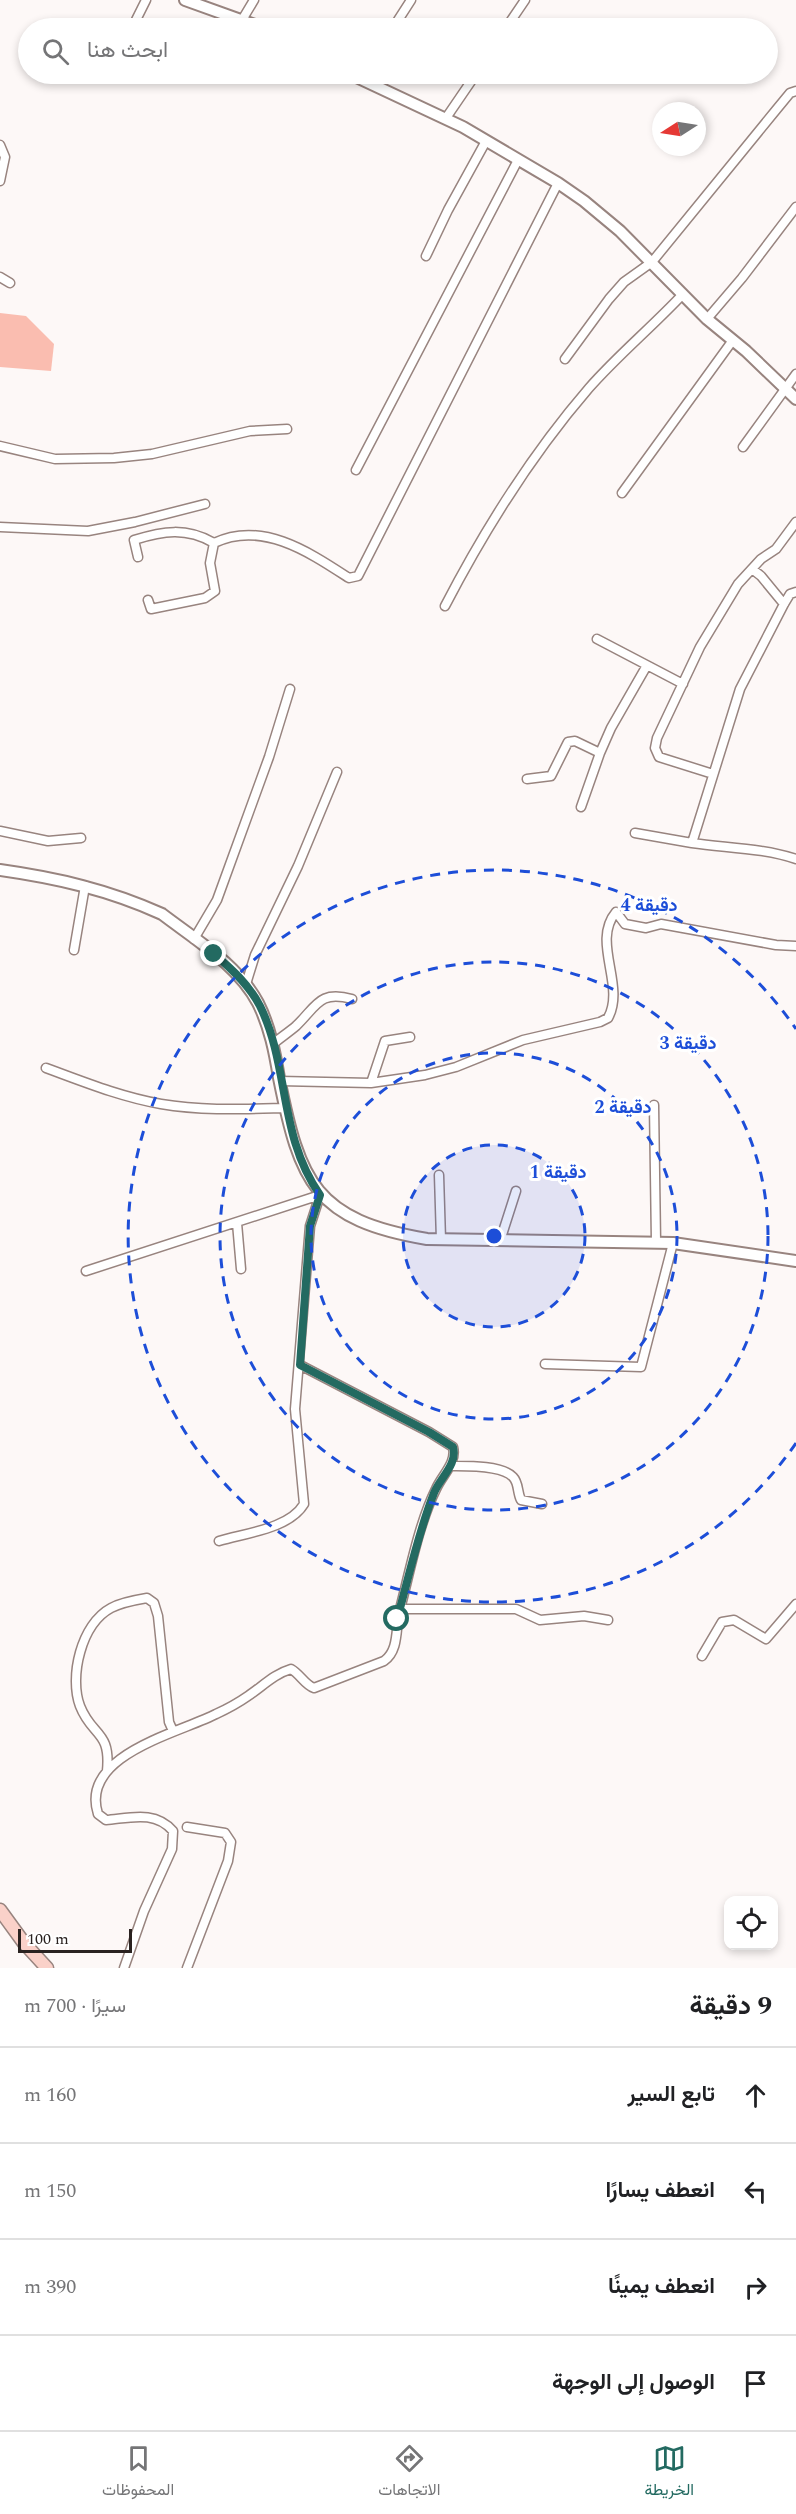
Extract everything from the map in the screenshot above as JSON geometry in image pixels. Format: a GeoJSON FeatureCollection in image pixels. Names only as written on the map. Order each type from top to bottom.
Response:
{"type":"FeatureCollection","features":[{"type":"Feature","properties":{"kind":"main road"},"geometry":{"type":"LineString","coordinates":[[0,1910],[24,1943],[47,1968]]}},
{"type":"Feature","properties":{"kind":"street"},"geometry":{"type":"LineString","coordinates":[[137,18],[146,0]]}},
{"type":"Feature","properties":{"kind":"street"},"geometry":{"type":"LineString","coordinates":[[243,18],[254,0]]}},
{"type":"Feature","properties":{"kind":"street"},"geometry":{"type":"LineString","coordinates":[[399,18],[411,0]]}},
{"type":"Feature","properties":{"kind":"street"},"geometry":{"type":"LineString","coordinates":[[513,18],[525,0]]}},
{"type":"Feature","properties":{"kind":"street"},"geometry":{"type":"LineString","coordinates":[[191,1],[237,18]]}},
{"type":"Feature","properties":{"kind":"street"},"geometry":{"type":"LineString","coordinates":[[374,84],[407,102],[446,118],[486,141],[558,183],[601,215],[652,262],[706,319],[733,340],[796,399]]}},
{"type":"Feature","properties":{"kind":"street"},"geometry":{"type":"LineString","coordinates":[[446,118],[469,84]]}},
{"type":"Feature","properties":{"kind":"street"},"geometry":{"type":"LineString","coordinates":[[565,359],[624,282],[652,262],[790,93],[796,91]]}},
{"type":"Feature","properties":{"kind":"street"},"geometry":{"type":"LineString","coordinates":[[426,256],[486,141]]}},
{"type":"Feature","properties":{"kind":"street"},"geometry":{"type":"LineString","coordinates":[[0,145],[5,157],[0,181]]}},
{"type":"Feature","properties":{"kind":"street"},"geometry":{"type":"LineString","coordinates":[[356,470],[518,160]]}},
{"type":"Feature","properties":{"kind":"street"},"geometry":{"type":"LineString","coordinates":[[213,543],[230,536],[252,535],[281,541],[306,551],[349,578],[358,576],[558,183]]}},
{"type":"Feature","properties":{"kind":"street"},"geometry":{"type":"LineString","coordinates":[[706,319],[796,207]]}},
{"type":"Feature","properties":{"kind":"street"},"geometry":{"type":"LineString","coordinates":[[0,277],[10,283]]}},
{"type":"Feature","properties":{"kind":"street"},"geometry":{"type":"LineString","coordinates":[[445,606],[504,502],[558,427],[603,373],[682,294]]}},
{"type":"Feature","properties":{"kind":"street"},"geometry":{"type":"LineString","coordinates":[[622,493],[733,340]]}},
{"type":"Feature","properties":{"kind":"street"},"geometry":{"type":"LineString","coordinates":[[742,447],[796,374]]}},
{"type":"Feature","properties":{"kind":"street"},"geometry":{"type":"LineString","coordinates":[[0,446],[54,459],[114,458],[152,454],[250,431],[287,429]]}},
{"type":"Feature","properties":{"kind":"street"},"geometry":{"type":"LineString","coordinates":[[0,527],[88,531],[205,504]]}},
{"type":"Feature","properties":{"kind":"street"},"geometry":{"type":"LineString","coordinates":[[713,774],[659,757],[656,752],[657,738],[715,621],[738,584],[776,549],[796,522]]}},
{"type":"Feature","properties":{"kind":"street"},"geometry":{"type":"LineString","coordinates":[[138,556],[134,540],[175,530],[200,536],[213,543]]}},
{"type":"Feature","properties":{"kind":"street"},"geometry":{"type":"LineString","coordinates":[[148,600],[151,609],[205,598],[215,591],[210,563],[213,543]]}},
{"type":"Feature","properties":{"kind":"street"},"geometry":{"type":"LineString","coordinates":[[752,569],[761,576],[784,604]]}},
{"type":"Feature","properties":{"kind":"street"},"geometry":{"type":"LineString","coordinates":[[692,843],[740,689],[784,604],[790,594],[796,592]]}},
{"type":"Feature","properties":{"kind":"street"},"geometry":{"type":"LineString","coordinates":[[597,639],[646,667],[683,684]]}},
{"type":"Feature","properties":{"kind":"street"},"geometry":{"type":"LineString","coordinates":[[581,807],[600,753],[616,719],[646,667]]}},
{"type":"Feature","properties":{"kind":"street"},"geometry":{"type":"LineString","coordinates":[[194,939],[217,900],[290,689]]}},
{"type":"Feature","properties":{"kind":"street"},"geometry":{"type":"LineString","coordinates":[[527,779],[551,777],[566,744],[571,741],[600,753]]}},
{"type":"Feature","properties":{"kind":"street"},"geometry":{"type":"LineString","coordinates":[[246,984],[255,955],[298,866],[337,772]]}},
{"type":"Feature","properties":{"kind":"street"},"geometry":{"type":"LineString","coordinates":[[0,831],[48,841],[81,838]]}},
{"type":"Feature","properties":{"kind":"street"},"geometry":{"type":"LineString","coordinates":[[635,833],[692,843],[761,851],[796,859]]}},
{"type":"Feature","properties":{"kind":"street"},"geometry":{"type":"LineString","coordinates":[[0,870],[54,878],[85,886],[121,896],[162,914],[224,962],[246,984],[260,1006],[273,1044],[291,1132],[301,1163],[320,1195],[339,1210],[384,1230],[401,1235],[441,1240],[673,1243],[796,1261]]}},
{"type":"Feature","properties":{"kind":"street"},"geometry":{"type":"LineString","coordinates":[[74,950],[85,886]]}},
{"type":"Feature","properties":{"kind":"street"},"geometry":{"type":"LineString","coordinates":[[280,1080],[371,1083],[425,1075],[446,1070],[523,1040],[608,1018],[613,1001],[607,929],[616,912],[625,924],[646,928],[662,924],[776,945],[796,946]]}},
{"type":"Feature","properties":{"kind":"street"},"geometry":{"type":"LineString","coordinates":[[273,1044],[296,1025],[317,1001],[336,995],[352,999]]}},
{"type":"Feature","properties":{"kind":"street"},"geometry":{"type":"LineString","coordinates":[[371,1083],[385,1041],[410,1037]]}},
{"type":"Feature","properties":{"kind":"street"},"geometry":{"type":"LineString","coordinates":[[46,1068],[98,1088],[161,1104],[226,1111],[286,1108]]}},
{"type":"Feature","properties":{"kind":"street"},"geometry":{"type":"LineString","coordinates":[[654,1105],[656,1242]]}},
{"type":"Feature","properties":{"kind":"street"},"geometry":{"type":"LineString","coordinates":[[439,1175],[441,1240]]}},
{"type":"Feature","properties":{"kind":"street"},"geometry":{"type":"LineString","coordinates":[[500,1241],[516,1191]]}},
{"type":"Feature","properties":{"kind":"street"},"geometry":{"type":"LineString","coordinates":[[86,1271],[320,1195]]}},
{"type":"Feature","properties":{"kind":"street"},"geometry":{"type":"LineString","coordinates":[[219,1541],[274,1525],[299,1512],[304,1504],[295,1409],[310,1226],[320,1195]]}},
{"type":"Feature","properties":{"kind":"street"},"geometry":{"type":"LineString","coordinates":[[237,1223],[241,1269]]}},
{"type":"Feature","properties":{"kind":"street"},"geometry":{"type":"LineString","coordinates":[[545,1364],[641,1367],[673,1243]]}},
{"type":"Feature","properties":{"kind":"street"},"geometry":{"type":"LineString","coordinates":[[106,1771],[118,1760],[173,1731],[214,1715],[248,1696],[281,1672],[291,1669],[314,1688],[384,1661],[391,1656],[395,1648],[400,1609],[427,1511],[437,1487],[451,1466],[455,1454],[453,1447],[300,1365]]}},
{"type":"Feature","properties":{"kind":"street"},"geometry":{"type":"LineString","coordinates":[[451,1466],[485,1467],[507,1473],[517,1483],[521,1500],[542,1504]]}},
{"type":"Feature","properties":{"kind":"street"},"geometry":{"type":"LineString","coordinates":[[124,1968],[144,1911],[172,1849],[173,1831],[160,1819],[138,1816],[106,1820],[98,1814],[94,1795],[106,1771],[108,1756],[105,1739],[81,1709],[75,1690],[75,1680],[86,1636],[110,1608],[147,1598],[154,1603],[158,1616],[169,1722],[173,1731]]}},
{"type":"Feature","properties":{"kind":"street"},"geometry":{"type":"LineString","coordinates":[[702,1656],[722,1622],[734,1620],[766,1639],[796,1604]]}},
{"type":"Feature","properties":{"kind":"street"},"geometry":{"type":"LineString","coordinates":[[400,1609],[516,1609],[540,1620],[584,1616],[608,1620]]}},
{"type":"Feature","properties":{"kind":"street"},"geometry":{"type":"LineString","coordinates":[[187,1827],[225,1833],[231,1842],[228,1861],[187,1968]]}},
{"type":"Feature","properties":{"kind":"shaded area"},"geometry":{"type":"Polygon","coordinates":[[[0,313],[26,316],[54,344],[51,371],[0,367],[0,313]]]}},
{"type":"Feature","properties":{"kind":"route"},"geometry":{"type":"LineString","coordinates":[[214,954],[246,984],[260,1006],[273,1044],[296,1150],[305,1172],[320,1195],[310,1226],[300,1365],[429,1432],[453,1447],[455,1454],[427,1511],[397,1619]]}}]}
